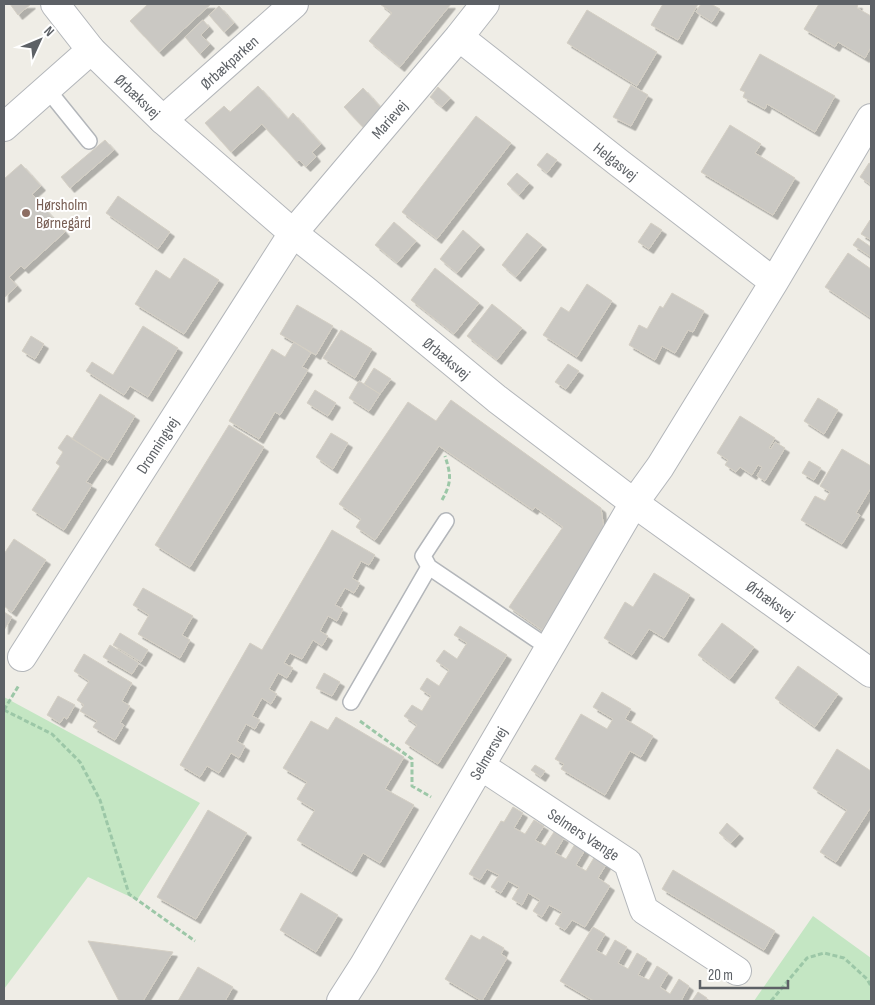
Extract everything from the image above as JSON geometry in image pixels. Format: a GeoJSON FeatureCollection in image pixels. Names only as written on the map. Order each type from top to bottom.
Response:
{"type":"FeatureCollection","features":[{"type":"Feature","properties":{"kind":"street","name":"Ørbæksvej"},"geometry":{"type":"LineString","coordinates":[[55,4],[92,50],[163,120],[293,233],[497,399],[634,503],[871,673]]}},
{"type":"Feature","properties":{"kind":"street","name":"Ørbækparken"},"geometry":{"type":"LineString","coordinates":[[163,120],[294,4]]}},
{"type":"Feature","properties":{"kind":"street","name":"Marievej"},"geometry":{"type":"LineString","coordinates":[[293,233],[485,4]]}},
{"type":"Feature","properties":{"kind":"street","name":"Helgasvej"},"geometry":{"type":"LineString","coordinates":[[459,37],[774,282]]}},
{"type":"Feature","properties":{"kind":"street"},"geometry":{"type":"LineString","coordinates":[[4,127],[92,50]]}},
{"type":"Feature","properties":{"kind":"street"},"geometry":{"type":"LineString","coordinates":[[634,503],[660,467],[774,282],[871,118]]}},
{"type":"Feature","properties":{"kind":"street","name":"Dronningvej"},"geometry":{"type":"LineString","coordinates":[[22,657],[293,233]]}},
{"type":"Feature","properties":{"kind":"street","name":"Selmersvej"},"geometry":{"type":"LineString","coordinates":[[341,1001],[364,966],[634,503]]}},
{"type":"Feature","properties":{"kind":"street","name":"Selmers Vænge"},"geometry":{"type":"LineString","coordinates":[[480,766],[628,863],[644,910],[736,971]]}},
{"type":"Feature","properties":{"kind":"lane"},"geometry":{"type":"LineString","coordinates":[[47,89],[89,141]]}},
{"type":"Feature","properties":{"kind":"lane"},"geometry":{"type":"LineString","coordinates":[[446,521],[423,556],[429,567],[549,648]]}},
{"type":"Feature","properties":{"kind":"lane"},"geometry":{"type":"LineString","coordinates":[[351,702],[429,567]]}},
{"type":"Feature","properties":{"kind":"path"},"geometry":{"type":"LineString","coordinates":[[445,456],[451,475],[448,488],[437,510],[446,521]]}},
{"type":"Feature","properties":{"kind":"path"},"geometry":{"type":"LineString","coordinates":[[351,702],[347,712],[412,759],[412,786],[454,811]]}},
{"type":"Feature","properties":{"kind":"path"},"geometry":{"type":"LineString","coordinates":[[4,710],[52,734],[80,762],[100,800],[129,894],[195,941]]}},
{"type":"Feature","properties":{"kind":"path"},"geometry":{"type":"LineString","coordinates":[[771,1001],[807,958],[824,952],[844,958],[868,979],[871,986]]}},
{"type":"Feature","properties":{"kind":"green space"},"geometry":{"type":"Polygon","coordinates":[[[4,697],[200,803],[137,900],[88,877],[4,989],[4,697]]]}},
{"type":"Feature","properties":{"kind":"green space"},"geometry":{"type":"Polygon","coordinates":[[[813,916],[871,958],[871,1001],[754,1001],[813,916]]]}},
{"type":"Feature","properties":{"kind":"building"},"geometry":{"type":"Polygon","coordinates":[[[10,4],[31,4],[18,15],[10,4]]]}},
{"type":"Feature","properties":{"kind":"building"},"geometry":{"type":"Polygon","coordinates":[[[148,4],[211,4],[159,52],[130,21],[148,4]]]}},
{"type":"Feature","properties":{"kind":"building"},"geometry":{"type":"Polygon","coordinates":[[[380,4],[451,4],[400,67],[369,41],[392,13],[380,4]]]}},
{"type":"Feature","properties":{"kind":"building"},"geometry":{"type":"Polygon","coordinates":[[[663,4],[698,4],[678,40],[651,25],[663,4]]]}},
{"type":"Feature","properties":{"kind":"building"},"geometry":{"type":"Polygon","coordinates":[[[701,4],[711,4],[720,9],[712,22],[696,12],[701,4]]]}},
{"type":"Feature","properties":{"kind":"building"},"geometry":{"type":"Polygon","coordinates":[[[819,4],[858,4],[857,8],[871,16],[871,47],[865,58],[838,42],[835,47],[804,29],[819,4]]]}},
{"type":"Feature","properties":{"kind":"building"},"geometry":{"type":"Polygon","coordinates":[[[219,6],[234,23],[224,32],[209,15],[219,6]]]}},
{"type":"Feature","properties":{"kind":"building"},"geometry":{"type":"Polygon","coordinates":[[[587,10],[657,52],[637,86],[567,43],[587,10]]]}},
{"type":"Feature","properties":{"kind":"building"},"geometry":{"type":"Polygon","coordinates":[[[203,20],[209,27],[201,35],[210,44],[200,54],[185,37],[203,20]]]}},
{"type":"Feature","properties":{"kind":"building"},"geometry":{"type":"Polygon","coordinates":[[[760,54],[835,96],[815,132],[767,104],[765,109],[743,97],[745,92],[740,90],[760,54]]]}},
{"type":"Feature","properties":{"kind":"building"},"geometry":{"type":"Polygon","coordinates":[[[631,85],[648,95],[631,126],[613,117],[631,85]]]}},
{"type":"Feature","properties":{"kind":"building"},"geometry":{"type":"Polygon","coordinates":[[[258,86],[288,119],[293,113],[321,144],[312,152],[316,157],[306,167],[299,160],[297,162],[262,124],[231,152],[205,123],[224,106],[230,112],[258,86]]]}},
{"type":"Feature","properties":{"kind":"building"},"geometry":{"type":"Polygon","coordinates":[[[438,87],[450,98],[442,107],[430,97],[438,87]]]}},
{"type":"Feature","properties":{"kind":"building"},"geometry":{"type":"Polygon","coordinates":[[[363,88],[382,109],[363,127],[344,107],[363,88]]]}},
{"type":"Feature","properties":{"kind":"building"},"geometry":{"type":"Polygon","coordinates":[[[476,116],[511,143],[437,239],[402,212],[476,116]]]}},
{"type":"Feature","properties":{"kind":"building"},"geometry":{"type":"Polygon","coordinates":[[[730,125],[761,144],[755,153],[795,178],[773,215],[701,172],[730,125]]]}},
{"type":"Feature","properties":{"kind":"building"},"geometry":{"type":"Polygon","coordinates":[[[105,140],[114,150],[70,188],[61,177],[105,140]]]}},
{"type":"Feature","properties":{"kind":"building"},"geometry":{"type":"Polygon","coordinates":[[[547,153],[557,160],[547,173],[537,165],[547,153]]]}},
{"type":"Feature","properties":{"kind":"building"},"geometry":{"type":"Polygon","coordinates":[[[869,163],[871,164],[871,185],[860,177],[869,163]]]}},
{"type":"Feature","properties":{"kind":"building","name":"Hørsholm Børnegård"},"geometry":{"type":"Polygon","coordinates":[[[21,164],[41,186],[32,194],[65,232],[24,269],[21,266],[9,277],[17,286],[4,298],[4,179],[21,164]]]}},
{"type":"Feature","properties":{"kind":"building"},"geometry":{"type":"Polygon","coordinates":[[[517,173],[529,183],[519,195],[507,184],[517,173]]]}},
{"type":"Feature","properties":{"kind":"building"},"geometry":{"type":"Polygon","coordinates":[[[118,196],[170,232],[158,249],[106,213],[118,196]]]}},
{"type":"Feature","properties":{"kind":"building"},"geometry":{"type":"Polygon","coordinates":[[[871,221],[871,240],[861,234],[871,221]]]}},
{"type":"Feature","properties":{"kind":"building"},"geometry":{"type":"Polygon","coordinates":[[[394,222],[416,241],[397,263],[375,245],[394,222]]]}},
{"type":"Feature","properties":{"kind":"building"},"geometry":{"type":"Polygon","coordinates":[[[651,223],[662,230],[649,249],[638,242],[651,223]]]}},
{"type":"Feature","properties":{"kind":"building"},"geometry":{"type":"Polygon","coordinates":[[[463,230],[480,245],[457,273],[440,259],[463,230]]]}},
{"type":"Feature","properties":{"kind":"building"},"geometry":{"type":"Polygon","coordinates":[[[527,233],[542,245],[516,277],[502,265],[527,233]]]}},
{"type":"Feature","properties":{"kind":"building"},"geometry":{"type":"Polygon","coordinates":[[[858,238],[871,247],[871,257],[853,245],[858,238]]]}},
{"type":"Feature","properties":{"kind":"building"},"geometry":{"type":"Polygon","coordinates":[[[848,253],[871,269],[871,318],[825,287],[848,253]]]}},
{"type":"Feature","properties":{"kind":"building"},"geometry":{"type":"Polygon","coordinates":[[[184,258],[219,280],[184,334],[135,304],[156,270],[170,279],[184,258]]]}},
{"type":"Feature","properties":{"kind":"building"},"geometry":{"type":"Polygon","coordinates":[[[435,268],[479,303],[454,334],[411,300],[435,268]]]}},
{"type":"Feature","properties":{"kind":"building"},"geometry":{"type":"Polygon","coordinates":[[[587,284],[612,301],[577,357],[543,335],[561,307],[569,312],[587,284]]]}},
{"type":"Feature","properties":{"kind":"building"},"geometry":{"type":"Polygon","coordinates":[[[672,293],[704,311],[693,332],[688,330],[675,353],[662,346],[655,360],[629,345],[639,325],[647,329],[660,306],[663,308],[672,293]]]}},
{"type":"Feature","properties":{"kind":"building"},"geometry":{"type":"Polygon","coordinates":[[[492,304],[522,328],[497,360],[467,336],[492,304]]]}},
{"type":"Feature","properties":{"kind":"building"},"geometry":{"type":"Polygon","coordinates":[[[297,305],[333,326],[316,355],[280,334],[297,305]]]}},
{"type":"Feature","properties":{"kind":"building"},"geometry":{"type":"Polygon","coordinates":[[[143,326],[178,348],[148,397],[130,386],[124,395],[86,371],[92,362],[113,375],[143,326]]]}},
{"type":"Feature","properties":{"kind":"building"},"geometry":{"type":"Polygon","coordinates":[[[341,330],[372,349],[355,378],[323,358],[341,330]]]}},
{"type":"Feature","properties":{"kind":"building"},"geometry":{"type":"Polygon","coordinates":[[[31,336],[44,344],[35,359],[22,351],[31,336]]]}},
{"type":"Feature","properties":{"kind":"building"},"geometry":{"type":"Polygon","coordinates":[[[294,342],[311,353],[302,367],[308,370],[280,415],[275,412],[259,439],[229,421],[272,349],[285,357],[294,342]]]}},
{"type":"Feature","properties":{"kind":"building"},"geometry":{"type":"Polygon","coordinates":[[[568,364],[579,371],[566,389],[555,382],[568,364]]]}},
{"type":"Feature","properties":{"kind":"building"},"geometry":{"type":"Polygon","coordinates":[[[374,368],[391,379],[380,394],[364,384],[374,368]]]}},
{"type":"Feature","properties":{"kind":"building"},"geometry":{"type":"Polygon","coordinates":[[[359,381],[380,394],[369,411],[349,398],[359,381]]]}},
{"type":"Feature","properties":{"kind":"building"},"geometry":{"type":"Polygon","coordinates":[[[315,390],[336,403],[328,416],[307,403],[315,390]]]}},
{"type":"Feature","properties":{"kind":"building"},"geometry":{"type":"Polygon","coordinates":[[[100,394],[135,416],[108,461],[72,439],[100,394]]]}},
{"type":"Feature","properties":{"kind":"building"},"geometry":{"type":"Polygon","coordinates":[[[818,398],[838,410],[824,434],[804,421],[818,398]]]}},
{"type":"Feature","properties":{"kind":"building"},"geometry":{"type":"Polygon","coordinates":[[[451,400],[601,508],[605,537],[542,630],[509,607],[563,527],[535,507],[533,510],[439,446],[375,540],[356,527],[361,519],[339,504],[408,402],[436,421],[451,400]]]}},
{"type":"Feature","properties":{"kind":"building"},"geometry":{"type":"Polygon","coordinates":[[[740,416],[775,438],[769,448],[771,449],[775,442],[785,448],[765,481],[757,476],[762,467],[758,465],[752,475],[740,467],[736,472],[725,465],[728,460],[717,453],[740,416]]]}},
{"type":"Feature","properties":{"kind":"building"},"geometry":{"type":"Polygon","coordinates":[[[229,425],[264,447],[190,567],[155,545],[229,425]]]}},
{"type":"Feature","properties":{"kind":"building"},"geometry":{"type":"Polygon","coordinates":[[[331,433],[348,443],[333,469],[316,457],[331,433]]]}},
{"type":"Feature","properties":{"kind":"building"},"geometry":{"type":"Polygon","coordinates":[[[67,435],[102,458],[86,482],[92,485],[64,530],[32,510],[60,466],[56,463],[63,452],[58,448],[67,435]]]}},
{"type":"Feature","properties":{"kind":"building"},"geometry":{"type":"Polygon","coordinates":[[[842,449],[871,466],[871,488],[856,513],[860,515],[842,544],[801,520],[815,496],[825,501],[830,492],[820,486],[842,449]]]}},
{"type":"Feature","properties":{"kind":"building"},"geometry":{"type":"Polygon","coordinates":[[[809,461],[821,468],[814,480],[802,473],[809,461]]]}},
{"type":"Feature","properties":{"kind":"building"},"geometry":{"type":"Polygon","coordinates":[[[332,530],[375,555],[369,565],[361,561],[352,578],[360,583],[354,593],[345,588],[335,605],[343,609],[337,621],[328,616],[320,631],[328,636],[322,646],[313,640],[302,659],[290,653],[284,663],[293,668],[287,678],[278,673],[269,689],[277,694],[271,704],[262,698],[252,716],[260,720],[255,729],[246,724],[237,741],[245,746],[239,758],[231,753],[219,773],[207,766],[200,777],[180,765],[250,643],[262,650],[332,530]]]}},
{"type":"Feature","properties":{"kind":"building"},"geometry":{"type":"Polygon","coordinates":[[[14,539],[46,560],[12,612],[4,606],[4,554],[14,539]]]}},
{"type":"Feature","properties":{"kind":"building"},"geometry":{"type":"Polygon","coordinates":[[[654,573],[690,595],[664,638],[649,629],[632,655],[604,638],[625,602],[633,607],[654,573]]]}},
{"type":"Feature","properties":{"kind":"building"},"geometry":{"type":"Polygon","coordinates":[[[143,588],[193,616],[182,635],[190,640],[180,658],[138,634],[149,615],[133,605],[143,588]]]}},
{"type":"Feature","properties":{"kind":"building"},"geometry":{"type":"Polygon","coordinates":[[[4,612],[12,617],[4,630],[4,612]]]}},
{"type":"Feature","properties":{"kind":"building"},"geometry":{"type":"Polygon","coordinates":[[[722,623],[754,647],[730,679],[698,655],[722,623]]]}},
{"type":"Feature","properties":{"kind":"building"},"geometry":{"type":"Polygon","coordinates":[[[460,626],[507,655],[438,764],[405,743],[417,725],[404,716],[412,705],[422,711],[431,696],[420,689],[427,678],[439,686],[449,670],[436,661],[444,650],[457,659],[467,643],[454,635],[460,626]]]}},
{"type":"Feature","properties":{"kind":"building"},"geometry":{"type":"Polygon","coordinates":[[[120,633],[148,650],[141,662],[113,645],[120,633]]]}},
{"type":"Feature","properties":{"kind":"building"},"geometry":{"type":"Polygon","coordinates":[[[110,645],[139,663],[132,674],[103,657],[110,645]]]}},
{"type":"Feature","properties":{"kind":"building"},"geometry":{"type":"Polygon","coordinates":[[[84,654],[132,683],[122,701],[130,706],[120,723],[124,725],[115,740],[93,727],[97,721],[80,711],[84,705],[77,700],[89,681],[74,671],[84,654]]]}},
{"type":"Feature","properties":{"kind":"building"},"geometry":{"type":"Polygon","coordinates":[[[798,666],[838,694],[815,727],[775,698],[798,666]]]}},
{"type":"Feature","properties":{"kind":"building"},"geometry":{"type":"Polygon","coordinates":[[[324,673],[340,682],[332,696],[316,688],[324,673]]]}},
{"type":"Feature","properties":{"kind":"building"},"geometry":{"type":"Polygon","coordinates":[[[602,692],[631,709],[625,719],[653,736],[641,757],[630,751],[605,795],[561,769],[564,764],[555,759],[581,714],[607,729],[613,719],[593,707],[602,692]]]}},
{"type":"Feature","properties":{"kind":"building"},"geometry":{"type":"Polygon","coordinates":[[[58,696],[75,705],[67,719],[64,717],[60,723],[47,715],[58,696]]]}},
{"type":"Feature","properties":{"kind":"building"},"geometry":{"type":"Polygon","coordinates":[[[336,717],[404,757],[385,789],[414,805],[380,863],[363,853],[352,872],[297,840],[315,810],[297,799],[307,782],[283,768],[311,721],[328,730],[336,717]]]}},
{"type":"Feature","properties":{"kind":"building"},"geometry":{"type":"Polygon","coordinates":[[[837,749],[871,771],[871,807],[836,862],[820,852],[847,810],[813,788],[837,749]]]}},
{"type":"Feature","properties":{"kind":"building"},"geometry":{"type":"Polygon","coordinates":[[[535,765],[545,771],[541,777],[531,770],[535,765]]]}},
{"type":"Feature","properties":{"kind":"building"},"geometry":{"type":"Polygon","coordinates":[[[513,807],[523,813],[514,828],[525,834],[534,820],[544,826],[535,840],[545,846],[554,832],[564,838],[555,853],[566,859],[575,844],[585,850],[576,865],[586,871],[595,856],[607,863],[598,878],[610,886],[585,927],[572,920],[565,930],[555,924],[562,912],[549,905],[542,917],[533,911],[540,900],[528,893],[522,905],[512,899],[519,887],[508,881],[501,893],[491,887],[499,875],[487,869],[480,880],[469,874],[501,821],[504,822],[513,807]]]}},
{"type":"Feature","properties":{"kind":"building"},"geometry":{"type":"Polygon","coordinates":[[[208,810],[247,833],[196,919],[157,897],[208,810]]]}},
{"type":"Feature","properties":{"kind":"building"},"geometry":{"type":"Polygon","coordinates":[[[727,823],[739,834],[731,843],[719,833],[727,823]]]}},
{"type":"Feature","properties":{"kind":"building"},"geometry":{"type":"Polygon","coordinates":[[[673,870],[775,931],[764,950],[662,889],[673,870]]]}},
{"type":"Feature","properties":{"kind":"building"},"geometry":{"type":"Polygon","coordinates":[[[301,893],[338,915],[316,952],[280,930],[301,893]]]}},
{"type":"Feature","properties":{"kind":"building"},"geometry":{"type":"Polygon","coordinates":[[[593,927],[605,934],[596,950],[606,956],[615,940],[627,947],[618,963],[628,969],[637,953],[647,959],[638,975],[649,980],[657,966],[668,973],[660,987],[670,994],[679,979],[689,986],[681,1001],[594,1001],[560,981],[593,927]]]}},
{"type":"Feature","properties":{"kind":"building"},"geometry":{"type":"Polygon","coordinates":[[[471,935],[480,940],[483,936],[504,948],[501,954],[507,958],[482,1001],[445,979],[471,935]]]}},
{"type":"Feature","properties":{"kind":"building"},"geometry":{"type":"Polygon","coordinates":[[[88,941],[173,952],[143,1001],[119,1001],[88,941]]]}},
{"type":"Feature","properties":{"kind":"building"},"geometry":{"type":"Polygon","coordinates":[[[198,967],[233,987],[225,1001],[178,1001],[198,967]]]}},
{"type":"Feature","properties":{"kind":"building"},"geometry":{"type":"Polygon","coordinates":[[[698,992],[707,998],[705,1001],[692,1001],[698,992]]]}},
{"type":"Feature","properties":{"kind":"place","name":"Hørsholm Børnegård"},"geometry":{"type":"Point","coordinates":[26,213]}}]}
